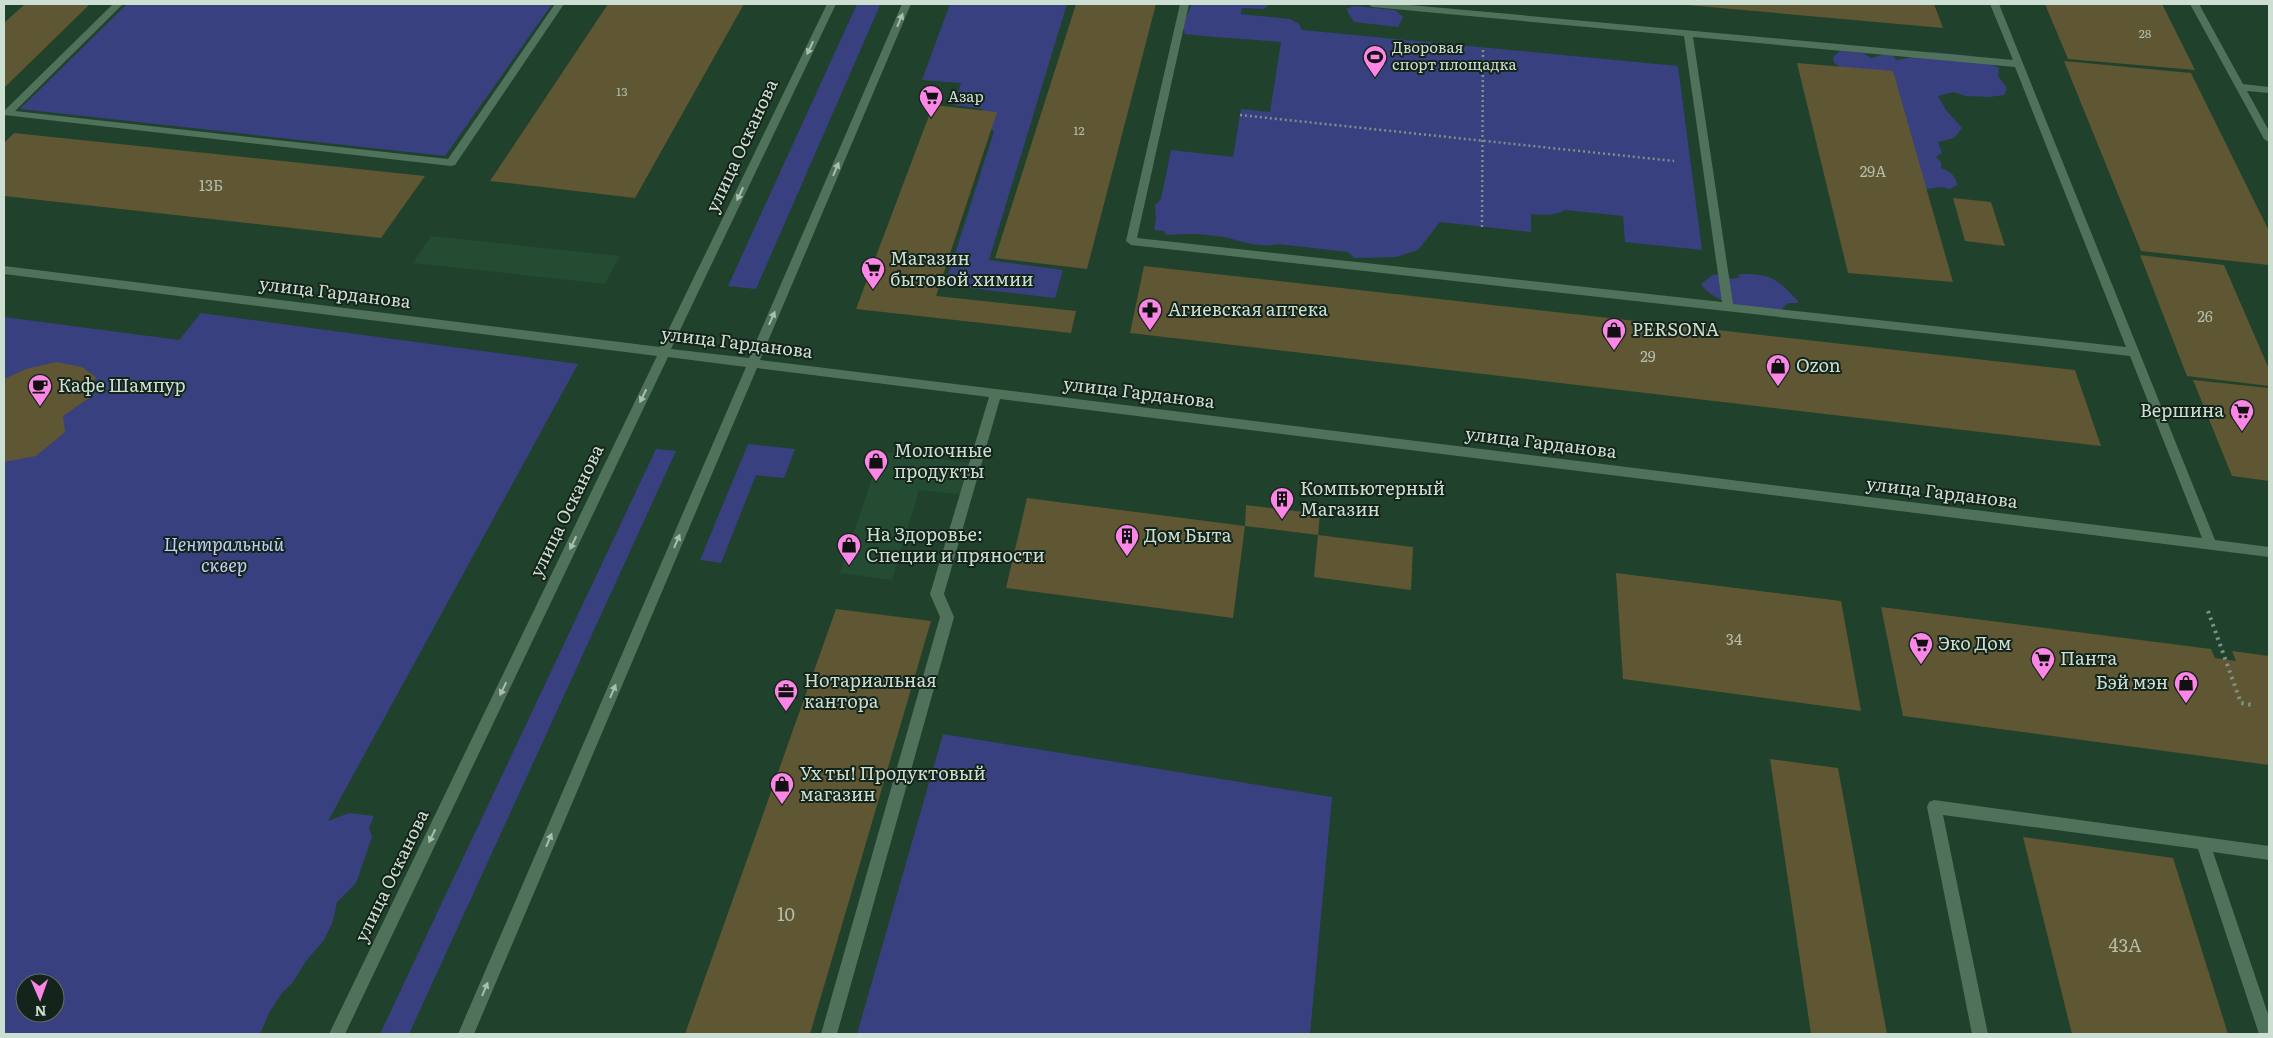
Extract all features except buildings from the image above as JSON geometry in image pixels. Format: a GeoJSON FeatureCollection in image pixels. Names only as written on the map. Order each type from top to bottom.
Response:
{"type":"FeatureCollection","features":[{"type":"Feature","properties":{"kind":"street"},"geometry":{"type":"LineString","coordinates":[[118,4],[7,113],[451,162],[559,4]]}},
{"type":"Feature","properties":{"kind":"street","name":"улица Осканова"},"geometry":{"type":"LineString","coordinates":[[337,1034],[831,4]]}},
{"type":"Feature","properties":{"kind":"street"},"geometry":{"type":"LineString","coordinates":[[466,1034],[907,4]]}},
{"type":"Feature","properties":{"kind":"street"},"geometry":{"type":"LineString","coordinates":[[1185,4],[1130,241],[2134,352]]}},
{"type":"Feature","properties":{"kind":"street"},"geometry":{"type":"LineString","coordinates":[[1372,4],[2019,64]]}},
{"type":"Feature","properties":{"kind":"street"},"geometry":{"type":"LineString","coordinates":[[1995,4],[2211,545]]}},
{"type":"Feature","properties":{"kind":"street"},"geometry":{"type":"LineString","coordinates":[[2194,4],[2269,139]]}},
{"type":"Feature","properties":{"kind":"street"},"geometry":{"type":"LineString","coordinates":[[1688,33],[1728,307]]}},
{"type":"Feature","properties":{"kind":"street"},"geometry":{"type":"LineString","coordinates":[[2241,87],[2269,90]]}},
{"type":"Feature","properties":{"kind":"street","name":"улица Гарданова"},"geometry":{"type":"LineString","coordinates":[[4,270],[2269,552]]}},
{"type":"Feature","properties":{"kind":"street"},"geometry":{"type":"LineString","coordinates":[[829,1034],[947,617],[937,594],[996,393]]}},
{"type":"Feature","properties":{"kind":"street"},"geometry":{"type":"LineString","coordinates":[[1980,1034],[1934,807],[2269,853]]}},
{"type":"Feature","properties":{"kind":"street"},"geometry":{"type":"LineString","coordinates":[[2203,843],[2267,1034]]}},
{"type":"Feature","properties":{"kind":"path"},"geometry":{"type":"LineString","coordinates":[[1482,227],[1483,47]]}},
{"type":"Feature","properties":{"kind":"path"},"geometry":{"type":"LineString","coordinates":[[1240,115],[1707,165]]}},
{"type":"Feature","properties":{"kind":"path"},"geometry":{"type":"LineString","coordinates":[[2208,611],[2241,703],[2252,705]]}},
{"type":"Feature","properties":{"kind":"shaded area"},"geometry":{"type":"Polygon","coordinates":[[[431,236],[620,256],[605,284],[413,263],[431,236]]]}},
{"type":"Feature","properties":{"kind":"shaded area"},"geometry":{"type":"Polygon","coordinates":[[[881,452],[972,463],[963,495],[919,490],[892,580],[840,573],[881,452]]]}},
{"type":"Feature","properties":{"kind":"green space"},"geometry":{"type":"Polygon","coordinates":[[[127,4],[552,4],[445,156],[20,109],[127,4]]]}},
{"type":"Feature","properties":{"kind":"green space"},"geometry":{"type":"Polygon","coordinates":[[[857,4],[880,5],[756,289],[728,286],[857,4]]]}},
{"type":"Feature","properties":{"kind":"green space"},"geometry":{"type":"Polygon","coordinates":[[[950,4],[1067,4],[989,260],[1063,270],[1055,298],[945,285],[994,131],[984,126],[983,109],[954,105],[961,83],[922,80],[950,4]]]}},
{"type":"Feature","properties":{"kind":"green space"},"geometry":{"type":"Polygon","coordinates":[[[1192,4],[1269,4],[1264,9],[1242,8],[1241,14],[1290,19],[1299,24],[1302,30],[1678,66],[1702,250],[1625,242],[1623,216],[1565,210],[1553,214],[1531,214],[1531,232],[1440,222],[1418,250],[1396,257],[1354,258],[1348,252],[1278,244],[1261,245],[1208,235],[1166,235],[1164,231],[1154,230],[1156,219],[1155,205],[1161,199],[1171,150],[1233,157],[1241,109],[1270,112],[1281,42],[1185,34],[1182,26],[1192,4]]]}},
{"type":"Feature","properties":{"kind":"green space"},"geometry":{"type":"Polygon","coordinates":[[[1354,6],[1395,10],[1403,17],[1398,27],[1354,22],[1346,9],[1354,6]]]}},
{"type":"Feature","properties":{"kind":"green space"},"geometry":{"type":"Polygon","coordinates":[[[1840,51],[1863,53],[1871,58],[1892,54],[1896,60],[1933,52],[1974,56],[1999,68],[1998,76],[2007,88],[2004,95],[1989,97],[1965,96],[1954,92],[1938,96],[1946,110],[1962,128],[1954,138],[1938,142],[1942,153],[1936,157],[1941,162],[1941,168],[1954,176],[1957,185],[1950,189],[1941,187],[1913,191],[1842,68],[1834,63],[1833,57],[1840,51]]]}},
{"type":"Feature","properties":{"kind":"green space"},"geometry":{"type":"Polygon","coordinates":[[[1714,274],[1733,279],[1740,277],[1738,274],[1772,278],[1784,287],[1798,303],[1788,303],[1779,312],[1737,305],[1716,297],[1701,284],[1714,274]]]}},
{"type":"Feature","properties":{"kind":"green space","name":"Центральный сквер"},"geometry":{"type":"Polygon","coordinates":[[[201,313],[578,364],[328,821],[349,813],[374,816],[369,828],[372,837],[356,883],[337,902],[333,921],[324,940],[306,961],[293,982],[282,993],[270,1011],[260,1034],[4,1034],[4,317],[179,340],[201,313]]]}},
{"type":"Feature","properties":{"kind":"green space"},"geometry":{"type":"Polygon","coordinates":[[[748,444],[795,449],[784,478],[756,475],[721,563],[700,560],[748,444]]]}},
{"type":"Feature","properties":{"kind":"green space"},"geometry":{"type":"Polygon","coordinates":[[[656,449],[676,451],[409,1034],[380,1034],[656,449]]]}},
{"type":"Feature","properties":{"kind":"green space"},"geometry":{"type":"Polygon","coordinates":[[[943,734],[1332,797],[1310,1034],[857,1034],[943,734]]]}},
{"type":"Feature","properties":{"kind":"place","name":"Дворовая спорт площадка"},"geometry":{"type":"Point","coordinates":[1375,78]}},
{"type":"Feature","properties":{"kind":"place","name":"Азар"},"geometry":{"type":"Point","coordinates":[931,118]}},
{"type":"Feature","properties":{"kind":"place","name":"Магазин бытовой химии"},"geometry":{"type":"Point","coordinates":[873,290]}},
{"type":"Feature","properties":{"kind":"place","name":"Агиевская аптека"},"geometry":{"type":"Point","coordinates":[1150,331]}},
{"type":"Feature","properties":{"kind":"place","name":"PERSONA"},"geometry":{"type":"Point","coordinates":[1614,351]}},
{"type":"Feature","properties":{"kind":"place","name":"Ozon"},"geometry":{"type":"Point","coordinates":[1778,387]}},
{"type":"Feature","properties":{"kind":"place","name":"Кафе Шампур"},"geometry":{"type":"Point","coordinates":[40,407]}},
{"type":"Feature","properties":{"kind":"place","name":"Вершина"},"geometry":{"type":"Point","coordinates":[2242,432]}},
{"type":"Feature","properties":{"kind":"place","name":"Молочные продукты"},"geometry":{"type":"Point","coordinates":[876,482]}},
{"type":"Feature","properties":{"kind":"place","name":"Компьютерный Магазин"},"geometry":{"type":"Point","coordinates":[1282,520]}},
{"type":"Feature","properties":{"kind":"place","name":"Дом Быта"},"geometry":{"type":"Point","coordinates":[1127,557]}},
{"type":"Feature","properties":{"kind":"place","name":"На Здоровье: Специи и пряности"},"geometry":{"type":"Point","coordinates":[849,566]}},
{"type":"Feature","properties":{"kind":"place","name":"Эко Дом"},"geometry":{"type":"Point","coordinates":[1921,665]}},
{"type":"Feature","properties":{"kind":"place","name":"Панта"},"geometry":{"type":"Point","coordinates":[2043,680]}},
{"type":"Feature","properties":{"kind":"place","name":"Бэй мэн"},"geometry":{"type":"Point","coordinates":[2186,704]}},
{"type":"Feature","properties":{"kind":"place","name":"Нотариальная кантора"},"geometry":{"type":"Point","coordinates":[786,712]}},
{"type":"Feature","properties":{"kind":"place","name":"Ух ты! Продуктовый магазин"},"geometry":{"type":"Point","coordinates":[782,805]}}]}
